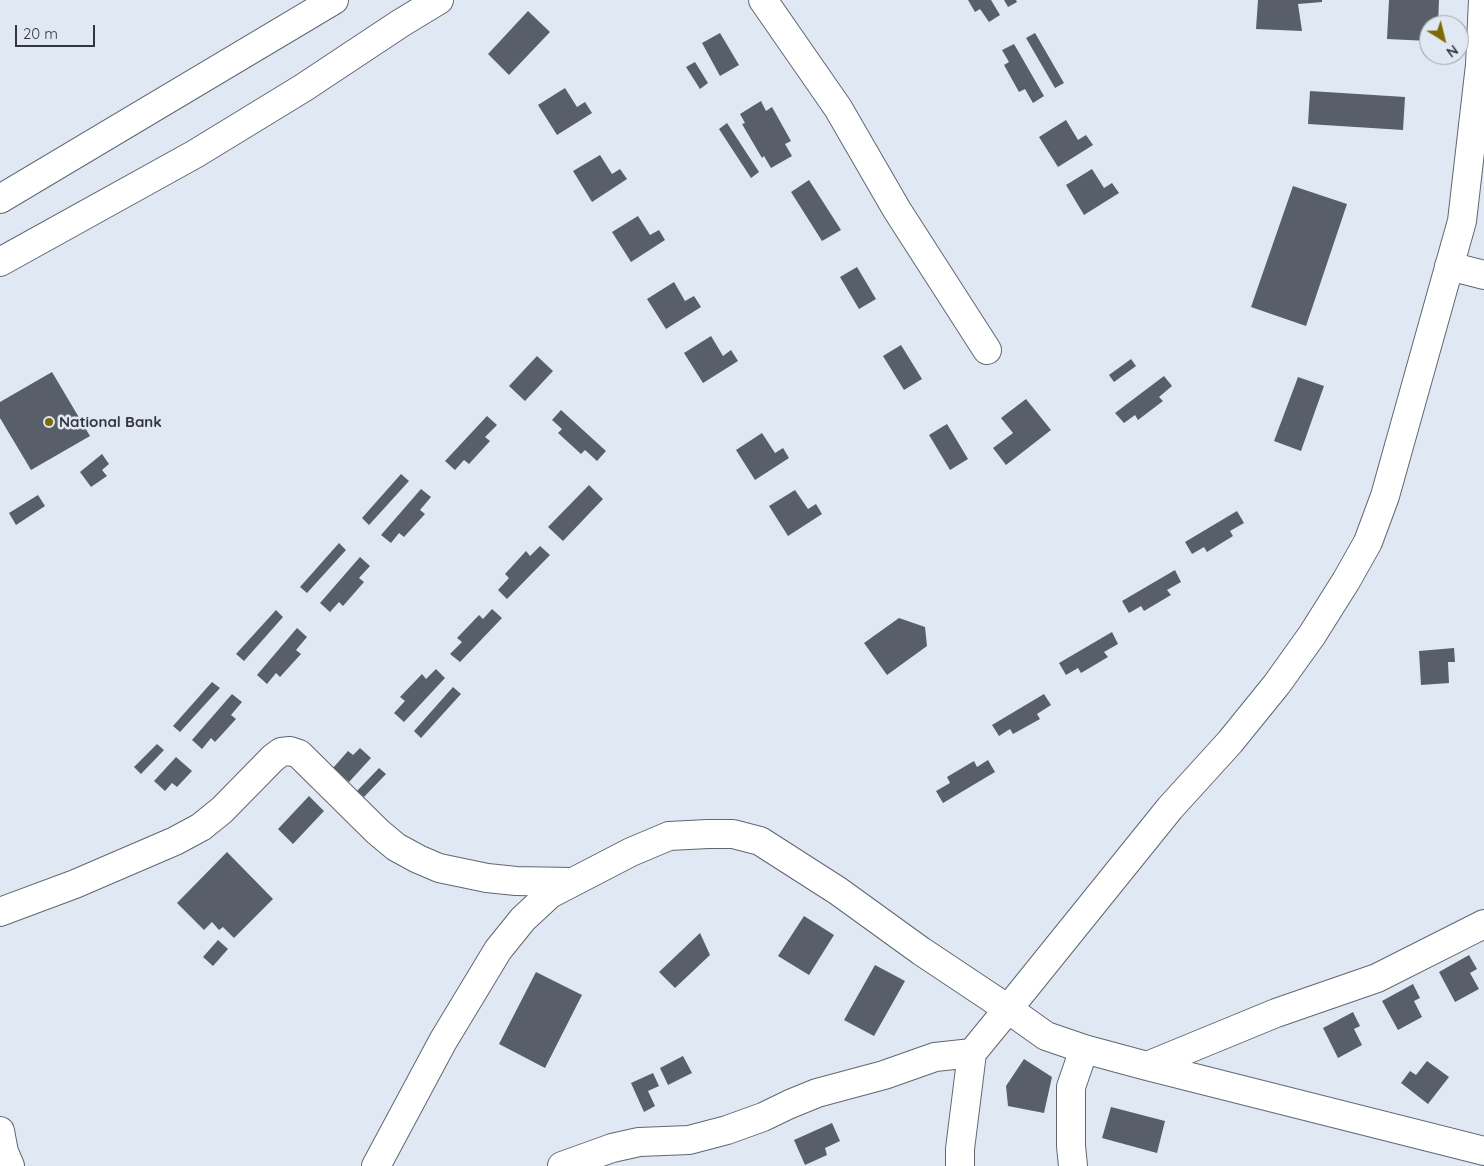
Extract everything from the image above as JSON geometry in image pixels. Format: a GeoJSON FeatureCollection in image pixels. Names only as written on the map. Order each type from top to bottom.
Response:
{"type":"FeatureCollection","features":[{"type":"Feature","properties":{"kind":"street"},"geometry":{"type":"LineString","coordinates":[[0,199],[334,0]]}},
{"type":"Feature","properties":{"kind":"street"},"geometry":{"type":"LineString","coordinates":[[0,262],[195,154],[303,88],[439,0]]}},
{"type":"Feature","properties":{"kind":"street"},"geometry":{"type":"LineString","coordinates":[[763,0],[838,108],[897,210],[987,350]]}},
{"type":"Feature","properties":{"kind":"street"},"geometry":{"type":"LineString","coordinates":[[960,1166],[960,1150],[972,1053],[1170,808],[1230,742],[1277,684],[1312,635],[1368,542],[1385,496],[1462,221],[1480,65],[1483,0]]}},
{"type":"Feature","properties":{"kind":"street"},"geometry":{"type":"LineString","coordinates":[[1449,266],[1484,275]]}},
{"type":"Feature","properties":{"kind":"street"},"geometry":{"type":"LineString","coordinates":[[0,912],[124,863],[175,841],[201,827],[222,810],[273,758],[281,752],[290,751],[299,754],[384,837],[396,847],[418,859],[439,868],[487,878],[516,881],[576,882]]}},
{"type":"Feature","properties":{"kind":"street"},"geometry":{"type":"LineString","coordinates":[[376,1166],[443,1041],[498,950],[523,919],[550,894],[631,852],[669,836],[708,834],[733,834],[760,841],[838,891],[1046,1036],[1084,1049],[1147,1066],[1484,1152]]}},
{"type":"Feature","properties":{"kind":"street"},"geometry":{"type":"LineString","coordinates":[[1147,1066],[1276,1013],[1377,978],[1484,924]]}},
{"type":"Feature","properties":{"kind":"street"},"geometry":{"type":"LineString","coordinates":[[1073,1166],[1071,1086],[1084,1049]]}},
{"type":"Feature","properties":{"kind":"street"},"geometry":{"type":"LineString","coordinates":[[562,1166],[612,1148],[638,1142],[689,1140],[718,1133],[763,1117],[817,1093],[884,1075],[935,1057],[972,1053]]}},
{"type":"Feature","properties":{"kind":"street"},"geometry":{"type":"LineString","coordinates":[[0,1131],[4,1152],[10,1166]]}},
{"type":"Feature","properties":{"kind":"building"},"geometry":{"type":"Polygon","coordinates":[[[968,0],[991,0],[1000,15],[989,22],[980,9],[975,12],[968,0]]]}},
{"type":"Feature","properties":{"kind":"building"},"geometry":{"type":"Polygon","coordinates":[[[1004,0],[1016,0],[1017,2],[1008,7],[1004,0]]]}},
{"type":"Feature","properties":{"kind":"building"},"geometry":{"type":"Polygon","coordinates":[[[1258,0],[1322,0],[1322,2],[1298,4],[1302,31],[1256,29],[1258,0]]]}},
{"type":"Feature","properties":{"kind":"building"},"geometry":{"type":"Polygon","coordinates":[[[1389,0],[1439,0],[1438,15],[1419,15],[1419,41],[1387,39],[1389,0]]]}},
{"type":"Feature","properties":{"kind":"building"},"geometry":{"type":"Polygon","coordinates":[[[528,11],[550,32],[509,75],[488,54],[528,11]]]}},
{"type":"Feature","properties":{"kind":"building"},"geometry":{"type":"Polygon","coordinates":[[[720,33],[739,65],[720,76],[702,43],[720,33]]]}},
{"type":"Feature","properties":{"kind":"building"},"geometry":{"type":"Polygon","coordinates":[[[1035,33],[1064,83],[1055,88],[1026,38],[1035,33]]]}},
{"type":"Feature","properties":{"kind":"building"},"geometry":{"type":"Polygon","coordinates":[[[1014,44],[1044,96],[1033,103],[1025,89],[1019,92],[1004,65],[1009,62],[1002,50],[1014,44]]]}},
{"type":"Feature","properties":{"kind":"building"},"geometry":{"type":"Polygon","coordinates":[[[695,62],[708,83],[700,89],[686,67],[695,62]]]}},
{"type":"Feature","properties":{"kind":"building"},"geometry":{"type":"Polygon","coordinates":[[[565,88],[577,107],[585,102],[592,113],[557,135],[538,105],[565,88]]]}},
{"type":"Feature","properties":{"kind":"building"},"geometry":{"type":"Polygon","coordinates":[[[1310,91],[1405,97],[1403,130],[1308,124],[1310,91]]]}},
{"type":"Feature","properties":{"kind":"building"},"geometry":{"type":"Polygon","coordinates":[[[761,101],[766,111],[772,107],[791,141],[785,144],[792,156],[771,168],[764,156],[762,158],[742,124],[745,123],[740,114],[761,101]]]}},
{"type":"Feature","properties":{"kind":"building"},"geometry":{"type":"Polygon","coordinates":[[[1066,120],[1078,140],[1086,135],[1093,145],[1058,167],[1039,137],[1066,120]]]}},
{"type":"Feature","properties":{"kind":"building"},"geometry":{"type":"Polygon","coordinates":[[[727,123],[759,172],[751,178],[719,129],[727,123]]]}},
{"type":"Feature","properties":{"kind":"building"},"geometry":{"type":"Polygon","coordinates":[[[600,155],[612,174],[620,169],[627,179],[592,202],[573,171],[600,155]]]}},
{"type":"Feature","properties":{"kind":"building"},"geometry":{"type":"Polygon","coordinates":[[[1092,169],[1104,188],[1112,183],[1119,193],[1084,215],[1066,185],[1092,169]]]}},
{"type":"Feature","properties":{"kind":"building"},"geometry":{"type":"Polygon","coordinates":[[[809,180],[841,230],[822,241],[791,192],[809,180]]]}},
{"type":"Feature","properties":{"kind":"building"},"geometry":{"type":"Polygon","coordinates":[[[1293,186],[1347,204],[1306,326],[1251,307],[1293,186]]]}},
{"type":"Feature","properties":{"kind":"building"},"geometry":{"type":"Polygon","coordinates":[[[638,216],[650,235],[659,230],[665,240],[631,262],[612,232],[638,216]]]}},
{"type":"Feature","properties":{"kind":"building"},"geometry":{"type":"Polygon","coordinates":[[[857,267],[876,299],[859,309],[840,277],[857,267]]]}},
{"type":"Feature","properties":{"kind":"building"},"geometry":{"type":"Polygon","coordinates":[[[674,282],[685,301],[694,296],[701,307],[666,329],[647,299],[674,282]]]}},
{"type":"Feature","properties":{"kind":"building"},"geometry":{"type":"Polygon","coordinates":[[[711,336],[723,356],[731,350],[738,361],[703,383],[684,353],[711,336]]]}},
{"type":"Feature","properties":{"kind":"building"},"geometry":{"type":"Polygon","coordinates":[[[901,345],[922,379],[904,390],[883,356],[901,345]]]}},
{"type":"Feature","properties":{"kind":"building"},"geometry":{"type":"Polygon","coordinates":[[[537,356],[553,371],[525,401],[509,386],[537,356]]]}},
{"type":"Feature","properties":{"kind":"building"},"geometry":{"type":"Polygon","coordinates":[[[1131,359],[1136,366],[1114,382],[1109,375],[1131,359]]]}},
{"type":"Feature","properties":{"kind":"building"},"geometry":{"type":"Polygon","coordinates":[[[52,372],[90,436],[31,470],[0,418],[0,402],[52,372]]]}},
{"type":"Feature","properties":{"kind":"building"},"geometry":{"type":"Polygon","coordinates":[[[1164,376],[1172,386],[1159,397],[1163,401],[1138,420],[1135,415],[1124,423],[1115,413],[1164,376]]]}},
{"type":"Feature","properties":{"kind":"building"},"geometry":{"type":"Polygon","coordinates":[[[1298,377],[1324,386],[1301,451],[1274,441],[1298,377]]]}},
{"type":"Feature","properties":{"kind":"building"},"geometry":{"type":"Polygon","coordinates":[[[1026,399],[1051,430],[1006,465],[993,448],[1013,433],[1001,418],[1026,399]]]}},
{"type":"Feature","properties":{"kind":"building"},"geometry":{"type":"Polygon","coordinates":[[[561,410],[606,451],[597,461],[585,450],[581,454],[558,433],[562,429],[552,420],[561,410]]]}},
{"type":"Feature","properties":{"kind":"building"},"geometry":{"type":"Polygon","coordinates":[[[487,416],[497,425],[485,437],[490,441],[469,464],[464,460],[455,470],[445,461],[487,416]]]}},
{"type":"Feature","properties":{"kind":"building"},"geometry":{"type":"Polygon","coordinates":[[[947,424],[968,459],[950,470],[929,435],[947,424]]]}},
{"type":"Feature","properties":{"kind":"building"},"geometry":{"type":"Polygon","coordinates":[[[762,433],[775,453],[783,448],[789,458],[755,480],[736,450],[762,433]]]}},
{"type":"Feature","properties":{"kind":"building"},"geometry":{"type":"Polygon","coordinates":[[[102,454],[109,464],[102,470],[107,476],[91,487],[80,472],[102,454]]]}},
{"type":"Feature","properties":{"kind":"building"},"geometry":{"type":"Polygon","coordinates":[[[401,474],[409,481],[369,525],[362,518],[401,474]]]}},
{"type":"Feature","properties":{"kind":"building"},"geometry":{"type":"Polygon","coordinates":[[[589,485],[603,499],[563,541],[548,527],[589,485]]]}},
{"type":"Feature","properties":{"kind":"building"},"geometry":{"type":"Polygon","coordinates":[[[421,489],[431,497],[420,510],[425,514],[404,537],[399,533],[391,543],[381,535],[421,489]]]}},
{"type":"Feature","properties":{"kind":"building"},"geometry":{"type":"Polygon","coordinates":[[[795,490],[808,509],[816,504],[822,514],[788,536],[769,506],[795,490]]]}},
{"type":"Feature","properties":{"kind":"building"},"geometry":{"type":"Polygon","coordinates":[[[38,495],[45,506],[16,525],[9,513],[38,495]]]}},
{"type":"Feature","properties":{"kind":"building"},"geometry":{"type":"Polygon","coordinates":[[[1237,511],[1244,523],[1230,531],[1233,536],[1207,552],[1204,547],[1192,554],[1185,542],[1237,511]]]}},
{"type":"Feature","properties":{"kind":"building"},"geometry":{"type":"Polygon","coordinates":[[[339,543],[346,550],[307,593],[300,587],[339,543]]]}},
{"type":"Feature","properties":{"kind":"building"},"geometry":{"type":"Polygon","coordinates":[[[540,546],[550,555],[507,599],[498,590],[509,578],[505,574],[526,551],[530,556],[540,546]]]}},
{"type":"Feature","properties":{"kind":"building"},"geometry":{"type":"Polygon","coordinates":[[[360,557],[370,566],[359,578],[364,582],[343,606],[339,602],[330,612],[320,603],[360,557]]]}},
{"type":"Feature","properties":{"kind":"building"},"geometry":{"type":"Polygon","coordinates":[[[1175,570],[1181,582],[1167,590],[1171,595],[1144,611],[1141,606],[1129,613],[1122,601],[1175,570]]]}},
{"type":"Feature","properties":{"kind":"building"},"geometry":{"type":"Polygon","coordinates":[[[492,609],[502,618],[460,662],[450,654],[462,642],[457,638],[479,615],[483,619],[492,609]]]}},
{"type":"Feature","properties":{"kind":"building"},"geometry":{"type":"Polygon","coordinates":[[[276,610],[283,617],[244,661],[236,654],[276,610]]]}},
{"type":"Feature","properties":{"kind":"building"},"geometry":{"type":"Polygon","coordinates":[[[899,618],[925,627],[927,646],[887,675],[864,643],[899,618]]]}},
{"type":"Feature","properties":{"kind":"building"},"geometry":{"type":"Polygon","coordinates":[[[297,628],[307,637],[296,650],[301,654],[280,677],[276,673],[267,684],[257,675],[297,628]]]}},
{"type":"Feature","properties":{"kind":"building"},"geometry":{"type":"Polygon","coordinates":[[[1112,632],[1118,644],[1104,652],[1108,657],[1081,673],[1078,668],[1066,675],[1059,663],[1112,632]]]}},
{"type":"Feature","properties":{"kind":"building"},"geometry":{"type":"Polygon","coordinates":[[[1454,648],[1455,662],[1448,662],[1449,683],[1421,685],[1419,651],[1454,648]]]}},
{"type":"Feature","properties":{"kind":"building"},"geometry":{"type":"Polygon","coordinates":[[[436,669],[445,678],[404,722],[394,713],[405,701],[400,697],[422,674],[426,679],[436,669]]]}},
{"type":"Feature","properties":{"kind":"building"},"geometry":{"type":"Polygon","coordinates":[[[212,682],[220,688],[180,732],[173,726],[212,682]]]}},
{"type":"Feature","properties":{"kind":"building"},"geometry":{"type":"Polygon","coordinates":[[[453,687],[461,694],[421,738],[414,731],[453,687]]]}},
{"type":"Feature","properties":{"kind":"building"},"geometry":{"type":"Polygon","coordinates":[[[232,694],[242,702],[231,715],[236,719],[215,742],[211,738],[202,749],[192,740],[232,694]]]}},
{"type":"Feature","properties":{"kind":"building"},"geometry":{"type":"Polygon","coordinates":[[[1044,694],[1051,705],[1037,714],[1040,719],[1013,734],[1010,729],[999,736],[992,725],[1044,694]]]}},
{"type":"Feature","properties":{"kind":"building"},"geometry":{"type":"Polygon","coordinates":[[[157,744],[164,750],[141,774],[134,767],[157,744]]]}},
{"type":"Feature","properties":{"kind":"building"},"geometry":{"type":"Polygon","coordinates":[[[360,748],[371,758],[349,782],[333,768],[348,751],[353,755],[360,748]]]}},
{"type":"Feature","properties":{"kind":"building"},"geometry":{"type":"Polygon","coordinates":[[[176,757],[192,771],[177,787],[172,783],[165,791],[154,781],[176,757]]]}},
{"type":"Feature","properties":{"kind":"building"},"geometry":{"type":"Polygon","coordinates":[[[988,760],[995,772],[943,803],[936,791],[950,783],[947,777],[974,761],[977,767],[988,760]]]}},
{"type":"Feature","properties":{"kind":"building"},"geometry":{"type":"Polygon","coordinates":[[[379,768],[386,774],[364,797],[357,791],[379,768]]]}},
{"type":"Feature","properties":{"kind":"building"},"geometry":{"type":"Polygon","coordinates":[[[309,796],[324,811],[293,844],[278,829],[309,796]]]}},
{"type":"Feature","properties":{"kind":"building"},"geometry":{"type":"Polygon","coordinates":[[[227,852],[273,899],[234,938],[223,927],[219,930],[212,922],[204,930],[177,903],[227,852]]]}},
{"type":"Feature","properties":{"kind":"building"},"geometry":{"type":"Polygon","coordinates":[[[804,916],[834,935],[809,975],[778,956],[804,916]]]}},
{"type":"Feature","properties":{"kind":"building"},"geometry":{"type":"Polygon","coordinates":[[[700,933],[710,955],[675,988],[659,972],[700,933]]]}},
{"type":"Feature","properties":{"kind":"building"},"geometry":{"type":"Polygon","coordinates":[[[218,940],[228,949],[213,966],[203,957],[218,940]]]}},
{"type":"Feature","properties":{"kind":"building"},"geometry":{"type":"Polygon","coordinates":[[[1469,955],[1477,969],[1470,973],[1479,989],[1455,1002],[1439,972],[1469,955]]]}},
{"type":"Feature","properties":{"kind":"building"},"geometry":{"type":"Polygon","coordinates":[[[875,965],[905,981],[874,1036],[844,1020],[875,965]]]}},
{"type":"Feature","properties":{"kind":"building"},"geometry":{"type":"Polygon","coordinates":[[[536,972],[582,995],[545,1068],[499,1044],[536,972]]]}},
{"type":"Feature","properties":{"kind":"building"},"geometry":{"type":"Polygon","coordinates":[[[1413,984],[1420,998],[1414,1001],[1422,1017],[1398,1030],[1382,1001],[1413,984]]]}},
{"type":"Feature","properties":{"kind":"building"},"geometry":{"type":"Polygon","coordinates":[[[1353,1012],[1360,1026],[1354,1029],[1362,1045],[1338,1058],[1323,1028],[1353,1012]]]}},
{"type":"Feature","properties":{"kind":"building"},"geometry":{"type":"Polygon","coordinates":[[[683,1056],[692,1073],[668,1085],[660,1068],[683,1056]]]}},
{"type":"Feature","properties":{"kind":"building"},"geometry":{"type":"Polygon","coordinates":[[[1024,1059],[1052,1077],[1044,1113],[1008,1106],[1006,1086],[1024,1059]]]}},
{"type":"Feature","properties":{"kind":"building"},"geometry":{"type":"Polygon","coordinates":[[[1427,1061],[1449,1077],[1428,1104],[1401,1083],[1410,1071],[1416,1075],[1427,1061]]]}},
{"type":"Feature","properties":{"kind":"building"},"geometry":{"type":"Polygon","coordinates":[[[653,1073],[659,1086],[648,1091],[655,1106],[644,1112],[631,1083],[653,1073]]]}},
{"type":"Feature","properties":{"kind":"building"},"geometry":{"type":"Polygon","coordinates":[[[1111,1107],[1165,1121],[1157,1153],[1102,1138],[1111,1107]]]}},
{"type":"Feature","properties":{"kind":"building"},"geometry":{"type":"Polygon","coordinates":[[[832,1123],[840,1141],[825,1148],[827,1155],[805,1165],[794,1140],[832,1123]]]}},
{"type":"Feature","properties":{"kind":"place","name":"National Bank"},"geometry":{"type":"Point","coordinates":[49,422]}}]}
